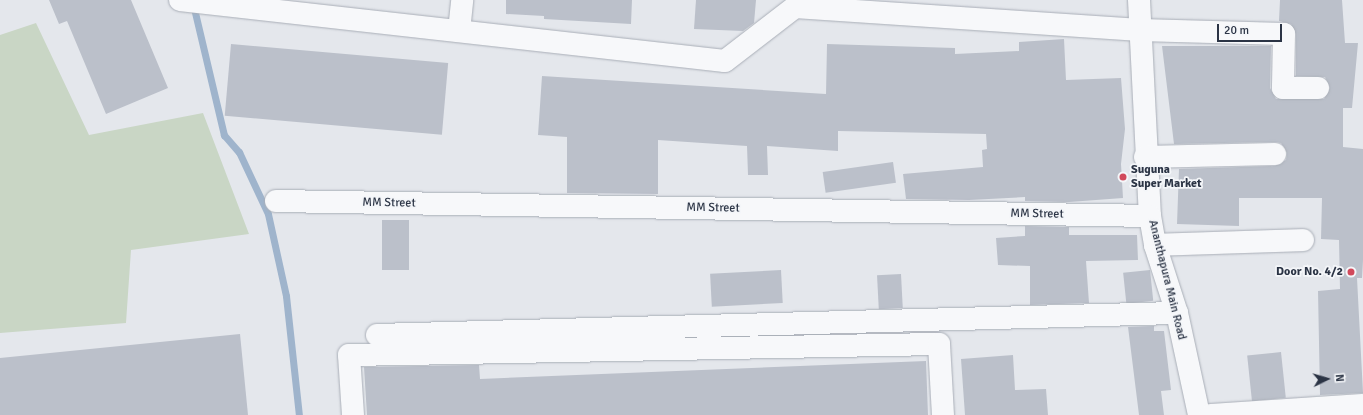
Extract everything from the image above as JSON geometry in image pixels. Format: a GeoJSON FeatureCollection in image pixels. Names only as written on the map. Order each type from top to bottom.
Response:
{"type":"FeatureCollection","features":[{"type":"Feature","properties":{"kind":"street"},"geometry":{"type":"LineString","coordinates":[[180,0],[725,61],[795,7],[1140,30],[1284,34],[1282,88],[1318,88]]}},
{"type":"Feature","properties":{"kind":"street"},"geometry":{"type":"LineString","coordinates":[[459,31],[462,0]]}},
{"type":"Feature","properties":{"kind":"street","name":"Ananthapura Main Road"},"geometry":{"type":"LineString","coordinates":[[1140,0],[1145,157],[1150,216],[1155,245],[1177,313],[1199,415]]}},
{"type":"Feature","properties":{"kind":"street"},"geometry":{"type":"LineString","coordinates":[[1145,157],[1275,154]]}},
{"type":"Feature","properties":{"kind":"street","name":"MM Street"},"geometry":{"type":"LineString","coordinates":[[276,201],[1150,216]]}},
{"type":"Feature","properties":{"kind":"street"},"geometry":{"type":"LineString","coordinates":[[1155,245],[1303,240]]}},
{"type":"Feature","properties":{"kind":"street"},"geometry":{"type":"LineString","coordinates":[[377,335],[1177,313]]}},
{"type":"Feature","properties":{"kind":"street"},"geometry":{"type":"LineString","coordinates":[[353,415],[349,355],[939,344],[943,415]]}},
{"type":"Feature","properties":{"kind":"street"},"geometry":{"type":"LineString","coordinates":[[1211,415],[1339,411],[1363,405]]}},
{"type":"Feature","properties":{"kind":"green space"},"geometry":{"type":"Polygon","coordinates":[[[36,23],[89,135],[203,113],[249,234],[131,250],[126,323],[0,333],[0,35],[36,23]]]}},
{"type":"Feature","properties":{"kind":"building"},"geometry":{"type":"Polygon","coordinates":[[[49,0],[131,0],[168,88],[106,114],[67,21],[59,24],[49,0]]]}},
{"type":"Feature","properties":{"kind":"building"},"geometry":{"type":"Polygon","coordinates":[[[506,0],[632,0],[631,24],[544,19],[544,16],[506,14],[506,0]]]}},
{"type":"Feature","properties":{"kind":"building"},"geometry":{"type":"Polygon","coordinates":[[[696,0],[756,0],[754,23],[743,31],[694,29],[696,0]]]}},
{"type":"Feature","properties":{"kind":"building"},"geometry":{"type":"Polygon","coordinates":[[[1280,0],[1342,0],[1345,43],[1358,43],[1352,108],[1343,108],[1343,147],[1363,149],[1363,260],[1362,278],[1357,278],[1363,393],[1320,395],[1318,291],[1340,289],[1339,240],[1321,239],[1322,198],[1239,198],[1239,226],[1177,224],[1179,169],[1275,166],[1286,160],[1287,153],[1281,143],[1275,142],[1174,144],[1162,46],[1271,46],[1270,88],[1276,99],[1324,99],[1330,88],[1325,77],[1296,76],[1296,34],[1291,24],[1279,21],[1280,0]]]}},
{"type":"Feature","properties":{"kind":"building"},"geometry":{"type":"Polygon","coordinates":[[[1064,39],[1066,80],[1121,78],[1125,129],[1121,164],[1123,198],[1069,202],[1025,201],[1025,197],[969,200],[906,199],[903,174],[983,167],[982,150],[987,149],[986,134],[838,131],[838,151],[767,146],[768,175],[748,175],[747,146],[658,140],[658,194],[567,193],[567,137],[538,135],[542,76],[826,94],[827,44],[955,48],[955,54],[1019,51],[1019,42],[1064,39]]]}},
{"type":"Feature","properties":{"kind":"building"},"geometry":{"type":"Polygon","coordinates":[[[231,44],[448,63],[442,135],[225,116],[231,44]]]}},
{"type":"Feature","properties":{"kind":"building"},"geometry":{"type":"Polygon","coordinates":[[[893,162],[896,183],[826,193],[823,172],[893,162]]]}},
{"type":"Feature","properties":{"kind":"building"},"geometry":{"type":"Polygon","coordinates":[[[382,220],[409,220],[409,270],[382,270],[382,220]]]}},
{"type":"Feature","properties":{"kind":"building"},"geometry":{"type":"Polygon","coordinates":[[[1025,226],[1069,227],[1069,235],[1137,235],[1138,260],[1086,261],[1089,303],[1030,305],[1030,266],[998,265],[996,238],[1025,236],[1025,226]]]}},
{"type":"Feature","properties":{"kind":"building"},"geometry":{"type":"Polygon","coordinates":[[[781,270],[783,303],[712,307],[710,274],[781,270]]]}},
{"type":"Feature","properties":{"kind":"building"},"geometry":{"type":"Polygon","coordinates":[[[1150,270],[1153,301],[1126,304],[1123,273],[1150,270]]]}},
{"type":"Feature","properties":{"kind":"building"},"geometry":{"type":"Polygon","coordinates":[[[901,274],[903,308],[879,309],[877,275],[901,274]]]}},
{"type":"Feature","properties":{"kind":"building"},"geometry":{"type":"Polygon","coordinates":[[[1154,326],[1154,331],[1164,331],[1171,390],[1161,391],[1164,415],[1139,415],[1128,327],[1154,326]]]}},
{"type":"Feature","properties":{"kind":"building"},"geometry":{"type":"Polygon","coordinates":[[[240,334],[248,415],[0,415],[0,358],[240,334]]]}},
{"type":"Feature","properties":{"kind":"building"},"geometry":{"type":"Polygon","coordinates":[[[1281,352],[1286,398],[1252,401],[1247,356],[1281,352]]]}},
{"type":"Feature","properties":{"kind":"building"},"geometry":{"type":"Polygon","coordinates":[[[1013,355],[1015,390],[1046,389],[1048,415],[965,415],[961,359],[1013,355]]]}},
{"type":"Feature","properties":{"kind":"building"},"geometry":{"type":"Polygon","coordinates":[[[926,361],[928,415],[367,415],[364,367],[479,365],[480,379],[926,361]]]}},
{"type":"Feature","properties":{"kind":"waterway"},"geometry":{"type":"LineString","coordinates":[[193,4],[224,135],[239,152],[268,214],[286,296],[299,415]]}},
{"type":"Feature","properties":{"kind":"place","name":"Suguna Super Market"},"geometry":{"type":"Point","coordinates":[1123,177]}},
{"type":"Feature","properties":{"kind":"place","name":"Door No. 4/2"},"geometry":{"type":"Point","coordinates":[1351,272]}}]}
